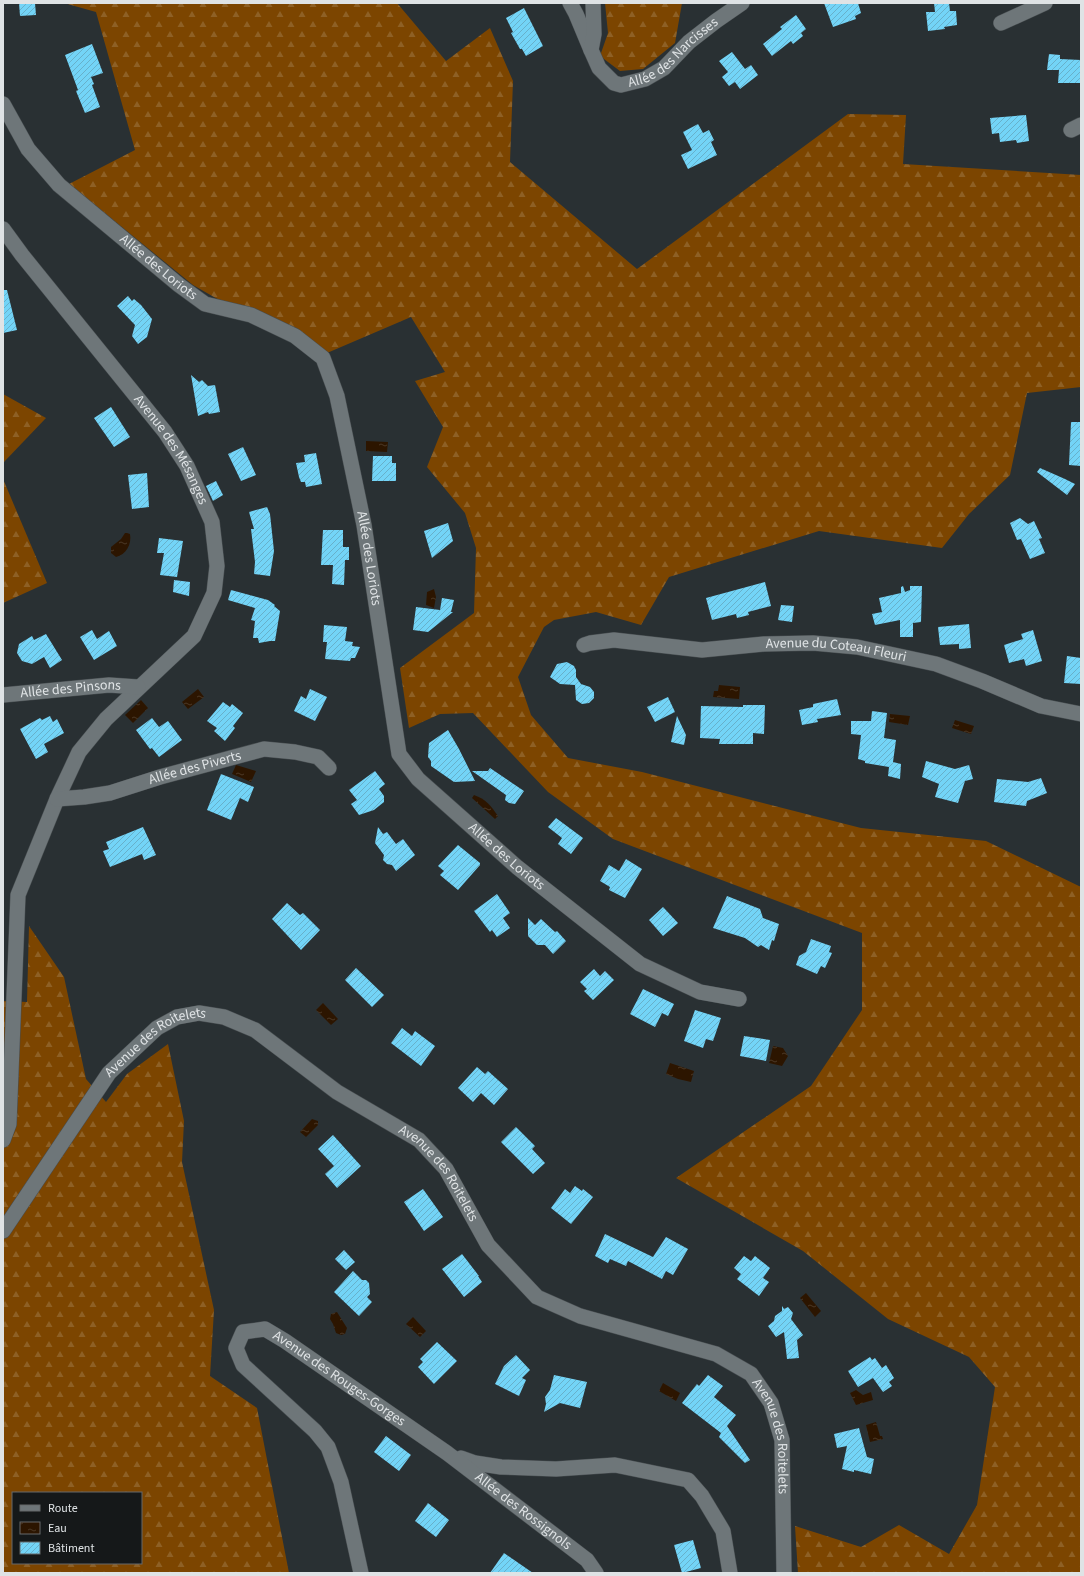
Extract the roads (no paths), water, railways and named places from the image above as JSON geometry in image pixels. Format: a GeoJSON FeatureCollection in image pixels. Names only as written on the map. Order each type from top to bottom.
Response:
{"type":"FeatureCollection","features":[{"type":"Feature","properties":{"kind":"street"},"geometry":{"type":"LineString","coordinates":[[570,3],[591,50]]}},
{"type":"Feature","properties":{"kind":"street"},"geometry":{"type":"LineString","coordinates":[[591,50],[594,34],[593,3]]}},
{"type":"Feature","properties":{"kind":"street","name":"Allée des Narcisses"},"geometry":{"type":"LineString","coordinates":[[591,50],[598,68],[614,83],[621,85],[645,79],[664,68],[689,42],[742,3]]}},
{"type":"Feature","properties":{"kind":"street"},"geometry":{"type":"LineString","coordinates":[[1002,23],[1045,3]]}},
{"type":"Feature","properties":{"kind":"street","name":"Allée des Loriots"},"geometry":{"type":"LineString","coordinates":[[3,104],[28,148],[59,185],[179,285],[205,304],[251,315],[295,336],[323,358],[337,396],[364,525],[399,754],[418,779],[517,867],[640,964],[700,992],[739,999]]}},
{"type":"Feature","properties":{"kind":"street","name":"Avenue des Mésanges"},"geometry":{"type":"LineString","coordinates":[[3,229],[22,255],[166,432],[187,466],[212,522],[217,566],[214,593],[194,636],[138,687]]}},
{"type":"Feature","properties":{"kind":"street","name":"Avenue du Coteau Fleuri"},"geometry":{"type":"LineString","coordinates":[[584,645],[614,640],[702,650],[764,644],[814,643],[857,647],[936,664],[1042,706],[1081,714]]}},
{"type":"Feature","properties":{"kind":"street","name":"Allée des Pinsons"},"geometry":{"type":"LineString","coordinates":[[3,695],[109,685],[138,687]]}},
{"type":"Feature","properties":{"kind":"street"},"geometry":{"type":"LineString","coordinates":[[3,1140],[9,1124],[18,895],[57,799],[79,752],[106,719],[138,687]]}},
{"type":"Feature","properties":{"kind":"street","name":"Allée des Piverts"},"geometry":{"type":"LineString","coordinates":[[57,799],[110,793],[160,777],[264,749],[295,752],[318,757],[329,768]]}},
{"type":"Feature","properties":{"kind":"street","name":"Avenue des Roitelets"},"geometry":{"type":"LineString","coordinates":[[3,1231],[109,1073],[157,1028],[177,1017],[199,1013],[224,1017],[255,1030],[337,1092],[419,1140],[446,1168],[488,1245],[537,1297],[580,1316],[716,1354],[751,1374],[771,1403],[782,1440],[784,1573]]}},
{"type":"Feature","properties":{"kind":"street","name":"Avenue des Rouges-Gorges"},"geometry":{"type":"LineString","coordinates":[[361,1573],[341,1482],[328,1447],[315,1430],[243,1365],[236,1348],[243,1332],[265,1329],[447,1453]]}},
{"type":"Feature","properties":{"kind":"street"},"geometry":{"type":"LineString","coordinates":[[447,1453],[475,1463],[501,1467],[556,1469],[615,1465],[688,1480],[702,1496],[723,1531],[730,1573]]}},
{"type":"Feature","properties":{"kind":"street","name":"Allée des Rossignols"},"geometry":{"type":"LineString","coordinates":[[447,1453],[587,1560],[596,1573]]}},
{"type":"Feature","properties":{"kind":"water"},"geometry":{"type":"Polygon","coordinates":[[[366,441],[388,442],[387,452],[366,451],[366,441]]]}},
{"type":"Feature","properties":{"kind":"water"},"geometry":{"type":"Polygon","coordinates":[[[125,533],[130,534],[128,548],[123,554],[116,557],[111,553],[111,547],[121,539],[125,533]]]}},
{"type":"Feature","properties":{"kind":"water"},"geometry":{"type":"Polygon","coordinates":[[[434,589],[436,597],[434,608],[426,605],[427,592],[434,589]]]}},
{"type":"Feature","properties":{"kind":"water"},"geometry":{"type":"Polygon","coordinates":[[[719,685],[740,687],[739,699],[713,697],[714,691],[718,691],[719,685]]]}},
{"type":"Feature","properties":{"kind":"water"},"geometry":{"type":"Polygon","coordinates":[[[198,689],[204,697],[188,709],[182,702],[198,689]]]}},
{"type":"Feature","properties":{"kind":"water"},"geometry":{"type":"Polygon","coordinates":[[[141,700],[148,708],[133,723],[125,715],[141,700]]]}},
{"type":"Feature","properties":{"kind":"water"},"geometry":{"type":"Polygon","coordinates":[[[890,714],[910,716],[908,725],[889,722],[890,714]]]}},
{"type":"Feature","properties":{"kind":"water"},"geometry":{"type":"Polygon","coordinates":[[[955,720],[974,726],[971,734],[952,728],[955,720]]]}},
{"type":"Feature","properties":{"kind":"water"},"geometry":{"type":"Polygon","coordinates":[[[236,765],[256,771],[251,782],[232,774],[236,765]]]}},
{"type":"Feature","properties":{"kind":"water"},"geometry":{"type":"Polygon","coordinates":[[[474,795],[485,801],[490,806],[498,816],[495,819],[472,798],[474,795]]]}},
{"type":"Feature","properties":{"kind":"water"},"geometry":{"type":"Polygon","coordinates":[[[323,1003],[338,1019],[331,1025],[316,1010],[323,1003]]]}},
{"type":"Feature","properties":{"kind":"water"},"geometry":{"type":"Polygon","coordinates":[[[773,1046],[783,1048],[788,1056],[782,1066],[769,1063],[773,1046]]]}},
{"type":"Feature","properties":{"kind":"water"},"geometry":{"type":"Polygon","coordinates":[[[670,1063],[694,1071],[691,1082],[666,1074],[670,1063]]]}},
{"type":"Feature","properties":{"kind":"water"},"geometry":{"type":"Polygon","coordinates":[[[312,1119],[318,1121],[318,1125],[306,1137],[300,1132],[312,1119]]]}},
{"type":"Feature","properties":{"kind":"water"},"geometry":{"type":"Polygon","coordinates":[[[806,1293],[821,1311],[815,1317],[800,1298],[806,1293]]]}},
{"type":"Feature","properties":{"kind":"water"},"geometry":{"type":"Polygon","coordinates":[[[337,1312],[347,1328],[345,1334],[341,1335],[336,1333],[330,1319],[331,1314],[337,1312]]]}},
{"type":"Feature","properties":{"kind":"water"},"geometry":{"type":"Polygon","coordinates":[[[413,1317],[426,1331],[420,1337],[406,1324],[413,1317]]]}},
{"type":"Feature","properties":{"kind":"water"},"geometry":{"type":"Polygon","coordinates":[[[663,1383],[680,1393],[676,1401],[659,1391],[663,1383]]]}},
{"type":"Feature","properties":{"kind":"water"},"geometry":{"type":"Polygon","coordinates":[[[856,1390],[863,1395],[871,1392],[873,1400],[856,1405],[850,1393],[856,1390]]]}},
{"type":"Feature","properties":{"kind":"water"},"geometry":{"type":"Polygon","coordinates":[[[876,1422],[880,1436],[882,1436],[883,1439],[870,1442],[866,1425],[876,1422]]]}}]}
